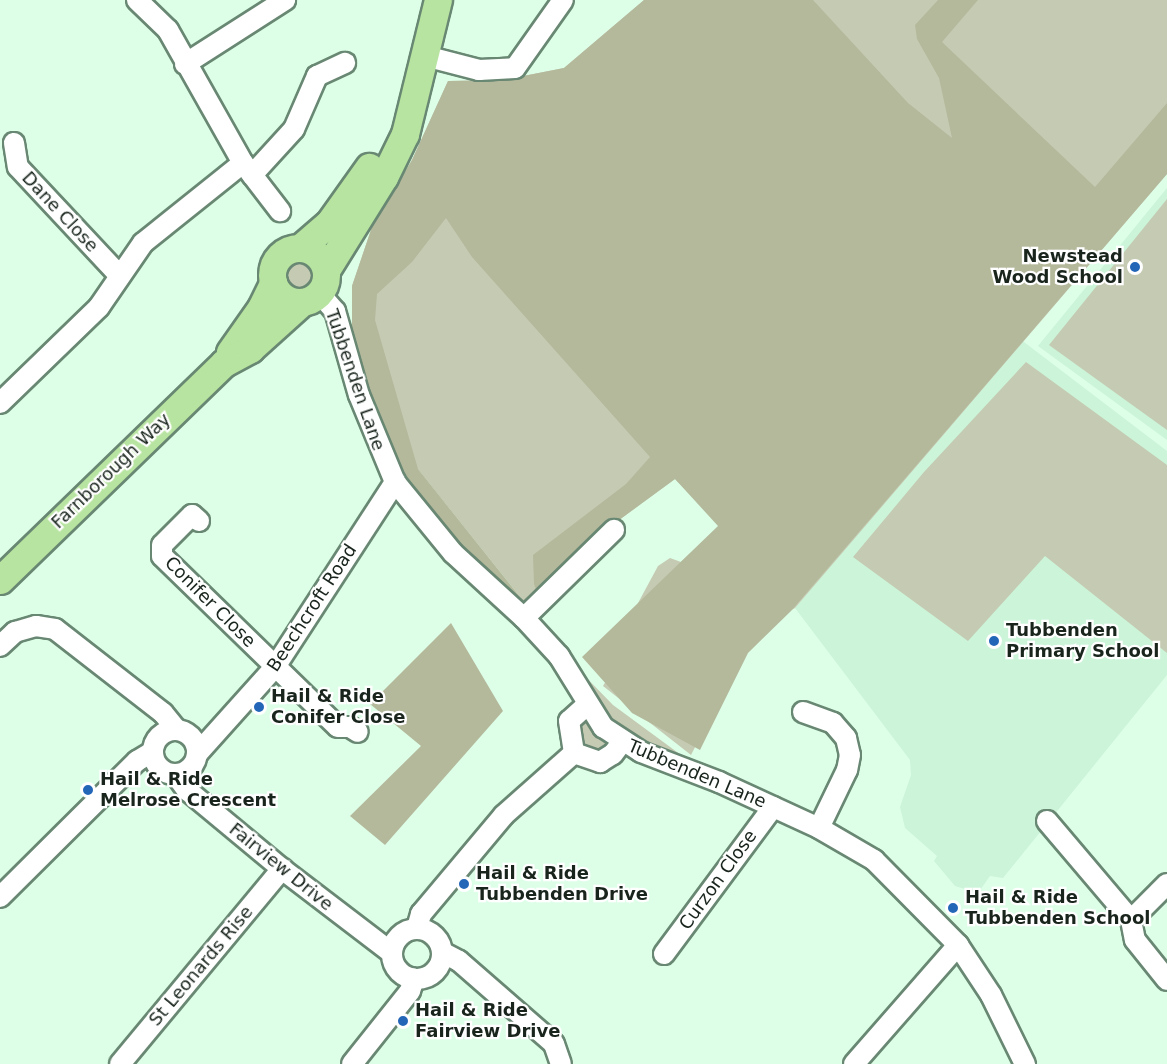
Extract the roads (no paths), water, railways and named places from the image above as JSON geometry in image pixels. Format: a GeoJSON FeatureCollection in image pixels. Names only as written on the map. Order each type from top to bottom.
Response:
{"type":"FeatureCollection","features":[{"type":"Feature","properties":{"kind":"highway","name":"Farnborough Way"},"geometry":{"type":"LineString","coordinates":[[224,363],[250,349],[316,289],[394,158],[412,119],[416,89],[438,0]]}},
{"type":"Feature","properties":{"kind":"highway","name":"Farnborough Way"},"geometry":{"type":"LineString","coordinates":[[300,248],[329,223],[350,196],[416,89]]}},
{"type":"Feature","properties":{"kind":"highway"},"geometry":{"type":"LineString","coordinates":[[300,248],[317,254],[316,289],[283,297],[273,283],[278,258],[300,248]]}},
{"type":"Feature","properties":{"kind":"highway","name":"Farnborough Way"},"geometry":{"type":"LineString","coordinates":[[0,580],[224,363],[273,283]]}},
{"type":"Feature","properties":{"kind":"street"},"geometry":{"type":"LineString","coordinates":[[137,0],[168,30],[184,64],[247,169],[280,211]]}},
{"type":"Feature","properties":{"kind":"street"},"geometry":{"type":"LineString","coordinates":[[184,64],[285,0]]}},
{"type":"Feature","properties":{"kind":"street"},"geometry":{"type":"LineString","coordinates":[[425,56],[479,70],[506,71],[515,68],[563,0]]}},
{"type":"Feature","properties":{"kind":"street"},"geometry":{"type":"LineString","coordinates":[[0,403],[99,307],[118,275],[143,243],[247,169],[294,129],[317,76],[345,63]]}},
{"type":"Feature","properties":{"kind":"street","name":"Dane Close"},"geometry":{"type":"LineString","coordinates":[[14,143],[18,167],[118,275]]}},
{"type":"Feature","properties":{"kind":"street","name":"Tubbenden Lane"},"geometry":{"type":"LineString","coordinates":[[316,289],[335,311],[359,395],[394,482],[453,553],[524,618],[559,656],[603,727],[622,742],[819,828],[874,860],[958,945],[991,994],[1025,1064]]}},
{"type":"Feature","properties":{"kind":"street","name":"Beechcroft Road"},"geometry":{"type":"LineString","coordinates":[[197,754],[275,668],[394,482]]}},
{"type":"Feature","properties":{"kind":"street","name":"Conifer Close"},"geometry":{"type":"LineString","coordinates":[[200,521],[192,515],[162,545],[162,556],[275,668]]}},
{"type":"Feature","properties":{"kind":"street"},"geometry":{"type":"LineString","coordinates":[[524,618],[614,530]]}},
{"type":"Feature","properties":{"kind":"street"},"geometry":{"type":"LineString","coordinates":[[0,646],[15,632],[36,626],[55,629],[164,713],[176,729],[188,734],[197,754],[186,770],[176,775],[155,763],[152,752]]}},
{"type":"Feature","properties":{"kind":"street"},"geometry":{"type":"LineString","coordinates":[[275,668],[338,727],[350,726],[358,732]]}},
{"type":"Feature","properties":{"kind":"street"},"geometry":{"type":"LineString","coordinates":[[574,753],[569,721],[588,704]]}},
{"type":"Feature","properties":{"kind":"street"},"geometry":{"type":"LineString","coordinates":[[803,712],[833,723],[846,738],[850,755],[847,770],[819,828]]}},
{"type":"Feature","properties":{"kind":"street"},"geometry":{"type":"LineString","coordinates":[[0,897],[137,761],[152,752],[165,732],[176,729]]}},
{"type":"Feature","properties":{"kind":"street"},"geometry":{"type":"LineString","coordinates":[[574,753],[600,762],[614,754],[622,742]]}},
{"type":"Feature","properties":{"kind":"street"},"geometry":{"type":"LineString","coordinates":[[417,928],[421,914],[504,815],[574,753]]}},
{"type":"Feature","properties":{"kind":"street","name":"Fairview Drive"},"geometry":{"type":"LineString","coordinates":[[176,775],[187,790],[282,869],[392,953]]}},
{"type":"Feature","properties":{"kind":"street","name":"Curzon Close"},"geometry":{"type":"LineString","coordinates":[[664,954],[772,807]]}},
{"type":"Feature","properties":{"kind":"street"},"geometry":{"type":"LineString","coordinates":[[1047,821],[1131,920],[1136,940],[1167,980]]}},
{"type":"Feature","properties":{"kind":"street","name":"St Leonards Rise"},"geometry":{"type":"LineString","coordinates":[[120,1064],[282,869]]}},
{"type":"Feature","properties":{"kind":"street"},"geometry":{"type":"LineString","coordinates":[[1131,920],[1167,884]]}},
{"type":"Feature","properties":{"kind":"street"},"geometry":{"type":"LineString","coordinates":[[417,928],[434,934],[442,952],[442,960],[431,975],[414,979],[398,970],[392,953],[398,937],[417,928]]}},
{"type":"Feature","properties":{"kind":"street"},"geometry":{"type":"LineString","coordinates":[[854,1064],[958,945]]}},
{"type":"Feature","properties":{"kind":"street"},"geometry":{"type":"LineString","coordinates":[[442,952],[459,961],[554,1044],[561,1064]]}},
{"type":"Feature","properties":{"kind":"street"},"geometry":{"type":"LineString","coordinates":[[352,1064],[410,991],[414,979]]}},
{"type":"Feature","properties":{"kind":"place","name":"Newstead Wood School"},"geometry":{"type":"Point","coordinates":[1135,267]}},
{"type":"Feature","properties":{"kind":"place","name":"Tubbenden Primary School"},"geometry":{"type":"Point","coordinates":[994,641]}},
{"type":"Feature","properties":{"kind":"place","name":"Hail & Ride Conifer Close"},"geometry":{"type":"Point","coordinates":[259,707]}},
{"type":"Feature","properties":{"kind":"place","name":"Hail & Ride Melrose Crescent"},"geometry":{"type":"Point","coordinates":[88,790]}},
{"type":"Feature","properties":{"kind":"place","name":"Hail & Ride Tubbenden Drive"},"geometry":{"type":"Point","coordinates":[464,884]}},
{"type":"Feature","properties":{"kind":"place","name":"Hail & Ride Tubbenden School"},"geometry":{"type":"Point","coordinates":[953,908]}},
{"type":"Feature","properties":{"kind":"place","name":"Hail & Ride Fairview Drive"},"geometry":{"type":"Point","coordinates":[403,1021]}}]}
